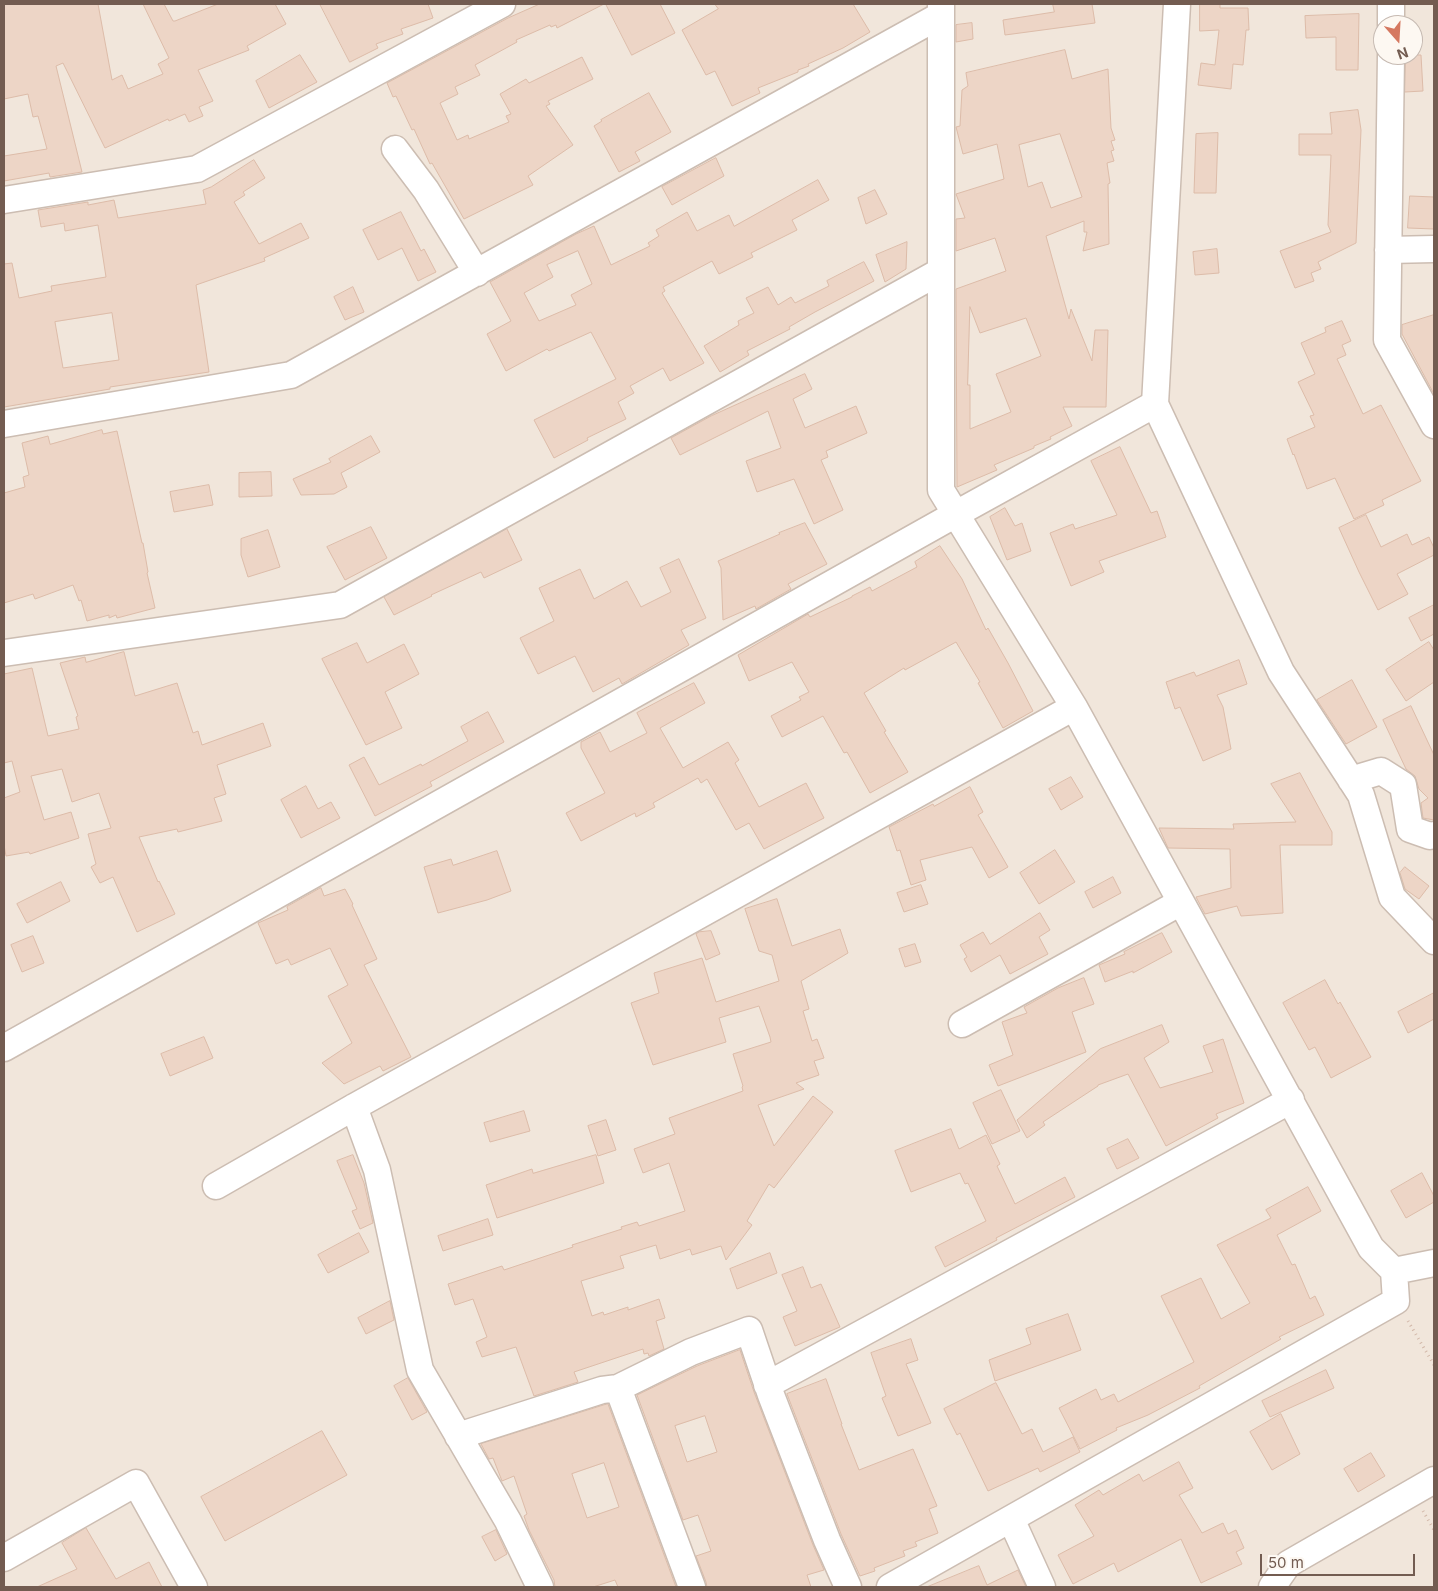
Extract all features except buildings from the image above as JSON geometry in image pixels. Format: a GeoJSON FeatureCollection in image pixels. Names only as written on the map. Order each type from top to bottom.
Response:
{"type":"FeatureCollection","features":[{"type":"Feature","properties":{"kind":"street"},"geometry":{"type":"LineString","coordinates":[[4,200],[197,169],[502,4]]}},
{"type":"Feature","properties":{"kind":"street"},"geometry":{"type":"LineString","coordinates":[[1177,4],[1155,404],[1281,672],[1361,795],[1392,897],[1434,941]]}},
{"type":"Feature","properties":{"kind":"street"},"geometry":{"type":"LineString","coordinates":[[4,424],[291,375],[476,273],[941,9],[941,490],[1074,707],[1371,1248],[1394,1271],[1396,1301],[890,1587]]}},
{"type":"Feature","properties":{"kind":"street"},"geometry":{"type":"LineString","coordinates":[[1391,65],[1387,340],[1434,425]]}},
{"type":"Feature","properties":{"kind":"street"},"geometry":{"type":"LineString","coordinates":[[394,149],[426,190],[476,273]]}},
{"type":"Feature","properties":{"kind":"street"},"geometry":{"type":"LineString","coordinates":[[1388,250],[1434,249]]}},
{"type":"Feature","properties":{"kind":"street"},"geometry":{"type":"LineString","coordinates":[[4,653],[340,605],[941,271]]}},
{"type":"Feature","properties":{"kind":"street"},"geometry":{"type":"LineString","coordinates":[[4,1048],[1155,404]]}},
{"type":"Feature","properties":{"kind":"street"},"geometry":{"type":"LineString","coordinates":[[216,1186],[354,1107],[1074,707]]}},
{"type":"Feature","properties":{"kind":"street"},"geometry":{"type":"LineString","coordinates":[[1351,780],[1381,771],[1403,785],[1410,829],[1430,836],[1434,834]]}},
{"type":"Feature","properties":{"kind":"street"},"geometry":{"type":"LineString","coordinates":[[962,1024],[1182,902]]}},
{"type":"Feature","properties":{"kind":"street"},"geometry":{"type":"LineString","coordinates":[[768,1385],[1291,1100]]}},
{"type":"Feature","properties":{"kind":"street"},"geometry":{"type":"LineString","coordinates":[[354,1107],[376,1170],[420,1370],[508,1521],[540,1587]]}},
{"type":"Feature","properties":{"kind":"street"},"geometry":{"type":"LineString","coordinates":[[1394,1271],[1434,1263]]}},
{"type":"Feature","properties":{"kind":"street"},"geometry":{"type":"LineString","coordinates":[[458,1436],[602,1390],[618,1388],[690,1352],[749,1330],[827,1540],[848,1587]]}},
{"type":"Feature","properties":{"kind":"street"},"geometry":{"type":"LineString","coordinates":[[618,1388],[692,1587]]}},
{"type":"Feature","properties":{"kind":"street"},"geometry":{"type":"LineString","coordinates":[[1272,1587],[1288,1564],[1434,1480]]}},
{"type":"Feature","properties":{"kind":"street"},"geometry":{"type":"LineString","coordinates":[[4,1558],[136,1483],[194,1587]]}},
{"type":"Feature","properties":{"kind":"street"},"geometry":{"type":"LineString","coordinates":[[1011,1519],[1042,1587]]}},
{"type":"Feature","properties":{"kind":"path"},"geometry":{"type":"LineString","coordinates":[[1396,1301],[1434,1365]]}},
{"type":"Feature","properties":{"kind":"shaded area"},"geometry":{"type":"Polygon","coordinates":[[[4,4],[1434,4],[1434,1587],[4,1587],[4,4]]]}}]}
